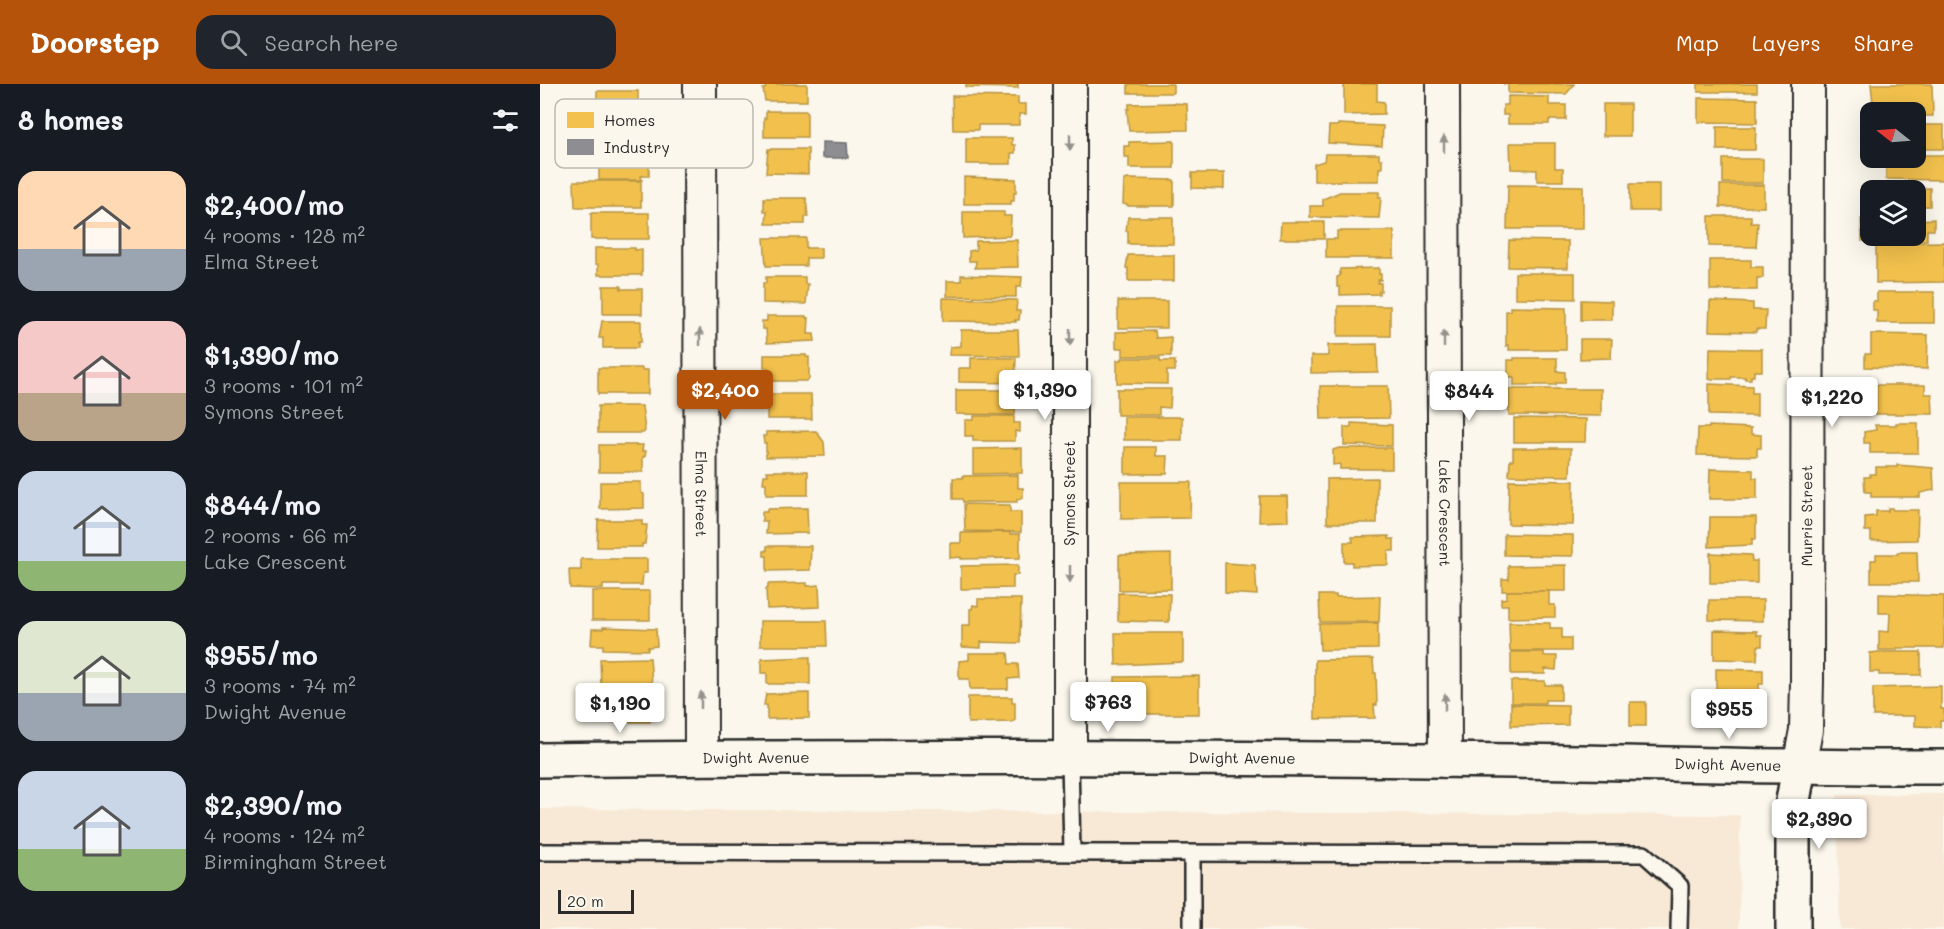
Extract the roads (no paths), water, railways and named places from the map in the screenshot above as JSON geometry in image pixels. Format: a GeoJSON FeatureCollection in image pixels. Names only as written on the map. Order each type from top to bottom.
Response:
{"type":"FeatureCollection","features":[{"type":"Feature","properties":{"kind":"street","name":"Elma Street"},"geometry":{"type":"LineString","coordinates":[[700,84],[700,99]]}},
{"type":"Feature","properties":{"kind":"street","name":"Symons Street"},"geometry":{"type":"LineString","coordinates":[[1070,84],[1070,759]]}},
{"type":"Feature","properties":{"kind":"street","name":"Lake Crescent"},"geometry":{"type":"LineString","coordinates":[[1443,84],[1445,761]]}},
{"type":"Feature","properties":{"kind":"street","name":"Murrie Street"},"geometry":{"type":"LineString","coordinates":[[1799,767],[1806,730],[1807,680],[1808,84]]}},
{"type":"Feature","properties":{"kind":"street","name":"Elma Street"},"geometry":{"type":"LineString","coordinates":[[700,168],[701,758]]}},
{"type":"Feature","properties":{"kind":"street","name":"Dwight Avenue"},"geometry":{"type":"LineString","coordinates":[[540,760],[1070,759],[1944,767]]}},
{"type":"Feature","properties":{"kind":"street"},"geometry":{"type":"LineString","coordinates":[[1793,929],[1793,801],[1799,767]]}},
{"type":"Feature","properties":{"kind":"lane"},"geometry":{"type":"LineString","coordinates":[[1070,759],[1072,853]]}},
{"type":"Feature","properties":{"kind":"lane"},"geometry":{"type":"LineString","coordinates":[[540,852],[1644,854],[1680,886],[1679,929]]}},
{"type":"Feature","properties":{"kind":"lane"},"geometry":{"type":"LineString","coordinates":[[1192,854],[1192,929]]}}]}
